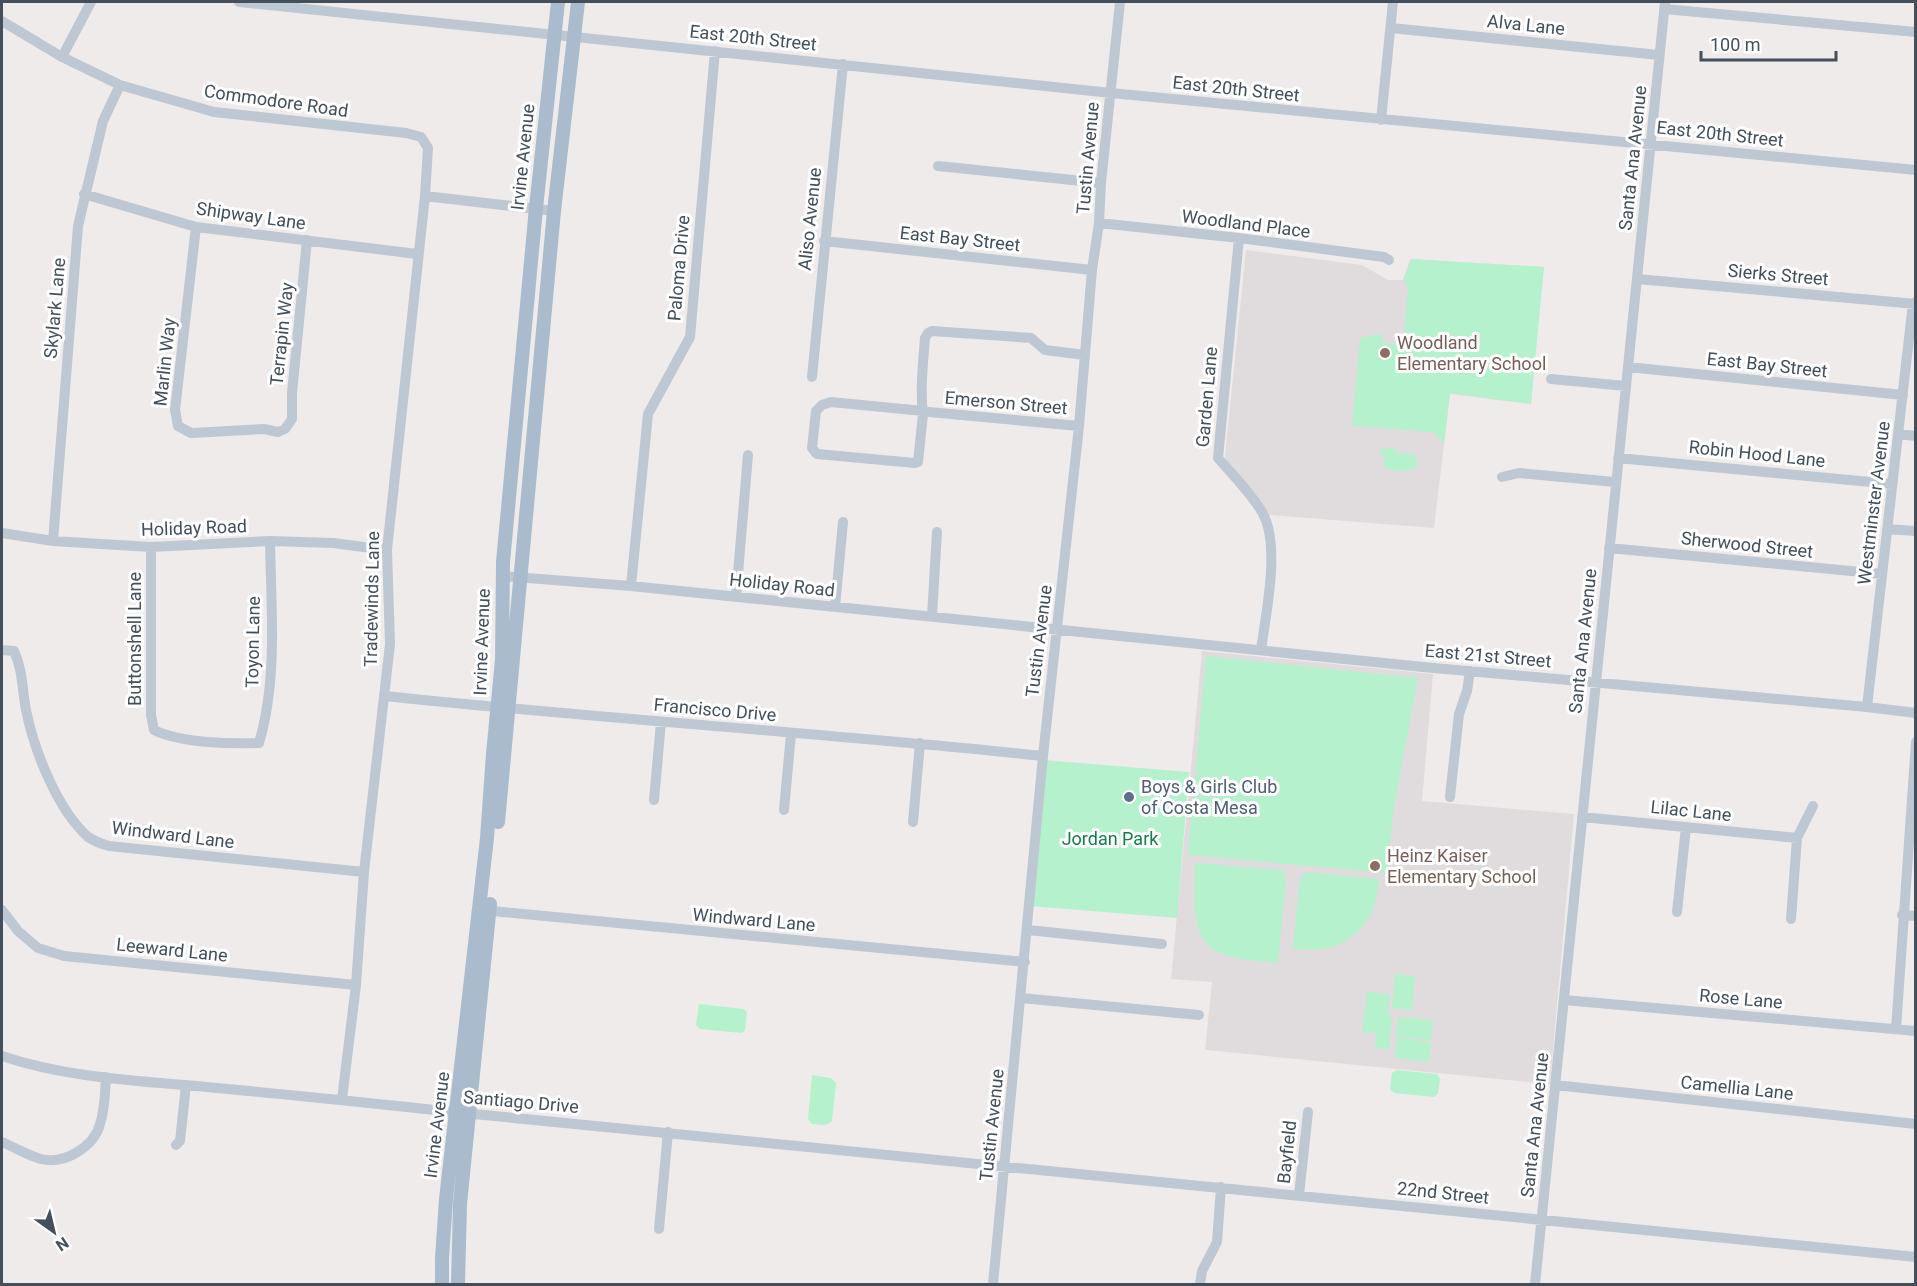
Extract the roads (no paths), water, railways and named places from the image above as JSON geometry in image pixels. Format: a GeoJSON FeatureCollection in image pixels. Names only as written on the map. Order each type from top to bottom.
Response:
{"type":"FeatureCollection","features":[{"type":"Feature","properties":{"kind":"main road","name":"Irvine Avenue"},"geometry":{"type":"LineString","coordinates":[[503,708],[502,576],[536,208],[558,2]]}},
{"type":"Feature","properties":{"kind":"main road","name":"Irvine Avenue"},"geometry":{"type":"LineString","coordinates":[[458,1284],[460,1204],[471,1114],[485,911],[503,708],[521,578],[555,211],[578,2]]}},
{"type":"Feature","properties":{"kind":"main road","name":"Irvine Avenue"},"geometry":{"type":"LineString","coordinates":[[442,1284],[444,1224],[456,1112],[485,911]]}},
{"type":"Feature","properties":{"kind":"main road"},"geometry":{"type":"LineString","coordinates":[[444,1224],[450,1240],[449,1284]]}},
{"type":"Feature","properties":{"kind":"street"},"geometry":{"type":"LineString","coordinates":[[62,57],[91,2]]}},
{"type":"Feature","properties":{"kind":"street","name":"East 20th Street"},"geometry":{"type":"LineString","coordinates":[[239,2],[332,13],[574,35],[1111,93],[1916,170]]}},
{"type":"Feature","properties":{"kind":"street","name":"Tustin Avenue"},"geometry":{"type":"LineString","coordinates":[[993,1284],[1028,930],[1042,756],[1079,426],[1092,270],[1099,224],[1101,183],[1120,2]]}},
{"type":"Feature","properties":{"kind":"street"},"geometry":{"type":"LineString","coordinates":[[1381,120],[1393,2]]}},
{"type":"Feature","properties":{"kind":"street"},"geometry":{"type":"LineString","coordinates":[[1665,5],[1916,32]]}},
{"type":"Feature","properties":{"kind":"street","name":"Santa Ana Avenue"},"geometry":{"type":"LineString","coordinates":[[1535,1284],[1665,5]]}},
{"type":"Feature","properties":{"kind":"street","name":"Commodore Road"},"geometry":{"type":"LineString","coordinates":[[2,21],[62,57],[120,85],[214,112],[406,133],[421,137]]}},
{"type":"Feature","properties":{"kind":"street","name":"Alva Lane"},"geometry":{"type":"LineString","coordinates":[[1390,28],[1659,55]]}},
{"type":"Feature","properties":{"kind":"street","name":"Paloma Drive"},"geometry":{"type":"LineString","coordinates":[[631,586],[648,414],[690,337],[715,51]]}},
{"type":"Feature","properties":{"kind":"street","name":"Aliso Avenue"},"geometry":{"type":"LineString","coordinates":[[812,377],[843,64]]}},
{"type":"Feature","properties":{"kind":"street","name":"Skylark Lane"},"geometry":{"type":"LineString","coordinates":[[53,541],[78,226],[103,121],[120,85]]}},
{"type":"Feature","properties":{"kind":"street","name":"Tradewinds Lane"},"geometry":{"type":"LineString","coordinates":[[342,1099],[356,985],[364,872],[390,644],[387,550],[425,196],[428,148],[421,137]]}},
{"type":"Feature","properties":{"kind":"street"},"geometry":{"type":"LineString","coordinates":[[938,166],[1101,183]]}},
{"type":"Feature","properties":{"kind":"street","name":"Shipway Lane"},"geometry":{"type":"LineString","coordinates":[[84,194],[196,227],[417,254]]}},
{"type":"Feature","properties":{"kind":"street"},"geometry":{"type":"LineString","coordinates":[[425,196],[555,211]]}},
{"type":"Feature","properties":{"kind":"street","name":"Woodland Place"},"geometry":{"type":"LineString","coordinates":[[1099,224],[1239,238],[1384,257],[1389,260]]}},
{"type":"Feature","properties":{"kind":"street","name":"Marlin Way"},"geometry":{"type":"LineString","coordinates":[[196,227],[175,410],[178,426],[191,433],[264,429],[278,432],[285,429]]}},
{"type":"Feature","properties":{"kind":"street","name":"Garden Lane"},"geometry":{"type":"LineString","coordinates":[[1239,238],[1218,458],[1263,513],[1270,537],[1271,567],[1262,650]]}},
{"type":"Feature","properties":{"kind":"street","name":"Terrapin Way"},"geometry":{"type":"LineString","coordinates":[[285,429],[292,419],[292,393],[307,240]]}},
{"type":"Feature","properties":{"kind":"street","name":"East Bay Street"},"geometry":{"type":"LineString","coordinates":[[824,241],[1092,270]]}},
{"type":"Feature","properties":{"kind":"street","name":"Sierks Street"},"geometry":{"type":"LineString","coordinates":[[1637,279],[1914,304]]}},
{"type":"Feature","properties":{"kind":"street","name":"Westminster Avenue"},"geometry":{"type":"LineString","coordinates":[[1867,707],[1914,304]]}},
{"type":"Feature","properties":{"kind":"street"},"geometry":{"type":"LineString","coordinates":[[926,412],[921,397],[925,338],[932,331],[1031,338],[1045,350],[1085,355]]}},
{"type":"Feature","properties":{"kind":"street","name":"East Bay Street"},"geometry":{"type":"LineString","coordinates":[[1628,368],[1903,395]]}},
{"type":"Feature","properties":{"kind":"street"},"geometry":{"type":"LineString","coordinates":[[1551,380],[1626,386]]}},
{"type":"Feature","properties":{"kind":"street","name":"Emerson Street"},"geometry":{"type":"LineString","coordinates":[[926,412],[920,459],[915,463],[817,454],[812,448],[816,411],[822,405],[831,402],[1079,426]]}},
{"type":"Feature","properties":{"kind":"street"},"geometry":{"type":"LineString","coordinates":[[1898,434],[1916,436]]}},
{"type":"Feature","properties":{"kind":"street"},"geometry":{"type":"LineString","coordinates":[[736,597],[748,455]]}},
{"type":"Feature","properties":{"kind":"street","name":"Robin Hood Lane"},"geometry":{"type":"LineString","coordinates":[[1618,458],[1892,484]]}},
{"type":"Feature","properties":{"kind":"street"},"geometry":{"type":"LineString","coordinates":[[1502,477],[1519,473],[1615,482]]}},
{"type":"Feature","properties":{"kind":"street"},"geometry":{"type":"LineString","coordinates":[[835,607],[843,522]]}},
{"type":"Feature","properties":{"kind":"street"},"geometry":{"type":"LineString","coordinates":[[1887,529],[1916,531]]}},
{"type":"Feature","properties":{"kind":"street"},"geometry":{"type":"LineString","coordinates":[[932,616],[937,532]]}},
{"type":"Feature","properties":{"kind":"street","name":"Holiday Road"},"geometry":{"type":"LineString","coordinates":[[2,533],[53,541],[151,547],[270,541],[333,543],[387,550]]}},
{"type":"Feature","properties":{"kind":"street","name":"Toyon Lane"},"geometry":{"type":"LineString","coordinates":[[154,730],[167,736],[240,744],[259,743],[265,725],[271,665],[270,541]]}},
{"type":"Feature","properties":{"kind":"street","name":"Buttonshell Lane"},"geometry":{"type":"LineString","coordinates":[[151,547],[151,715],[154,730]]}},
{"type":"Feature","properties":{"kind":"street","name":"Sherwood Street"},"geometry":{"type":"LineString","coordinates":[[1609,548],[1882,574]]}},
{"type":"Feature","properties":{"kind":"street","name":"Holiday Road"},"geometry":{"type":"LineString","coordinates":[[502,576],[631,586],[1058,628]]}},
{"type":"Feature","properties":{"kind":"street","name":"East 21st Street"},"geometry":{"type":"LineString","coordinates":[[1058,628],[1470,671],[1916,713]]}},
{"type":"Feature","properties":{"kind":"street","name":"Windward Lane"},"geometry":{"type":"LineString","coordinates":[[2,650],[14,651],[20,664],[26,709],[37,753],[59,798],[79,827],[90,838],[109,846],[364,872]]}},
{"type":"Feature","properties":{"kind":"street"},"geometry":{"type":"LineString","coordinates":[[1450,797],[1459,714],[1467,691],[1470,671]]}},
{"type":"Feature","properties":{"kind":"street","name":"Francisco Drive"},"geometry":{"type":"LineString","coordinates":[[384,696],[791,734],[920,743],[1042,756]]}},
{"type":"Feature","properties":{"kind":"street"},"geometry":{"type":"LineString","coordinates":[[654,800],[661,722]]}},
{"type":"Feature","properties":{"kind":"street"},"geometry":{"type":"LineString","coordinates":[[784,810],[791,734]]}},
{"type":"Feature","properties":{"kind":"street"},"geometry":{"type":"LineString","coordinates":[[1896,1029],[1902,915],[1916,742]]}},
{"type":"Feature","properties":{"kind":"street"},"geometry":{"type":"LineString","coordinates":[[913,822],[920,743]]}},
{"type":"Feature","properties":{"kind":"street"},"geometry":{"type":"LineString","coordinates":[[1791,919],[1797,838],[1813,806]]}},
{"type":"Feature","properties":{"kind":"street","name":"Lilac Lane"},"geometry":{"type":"LineString","coordinates":[[1582,817],[1797,838]]}},
{"type":"Feature","properties":{"kind":"street"},"geometry":{"type":"LineString","coordinates":[[1677,912],[1686,827]]}},
{"type":"Feature","properties":{"kind":"street","name":"Leeward Lane"},"geometry":{"type":"LineString","coordinates":[[2,910],[18,931],[38,948],[64,956],[356,985]]}},
{"type":"Feature","properties":{"kind":"street","name":"Windward Lane"},"geometry":{"type":"LineString","coordinates":[[485,911],[1025,962]]}},
{"type":"Feature","properties":{"kind":"street"},"geometry":{"type":"LineString","coordinates":[[1902,915],[1916,916]]}},
{"type":"Feature","properties":{"kind":"street"},"geometry":{"type":"LineString","coordinates":[[1028,930],[1162,944]]}},
{"type":"Feature","properties":{"kind":"street"},"geometry":{"type":"LineString","coordinates":[[1021,998],[1199,1015]]}},
{"type":"Feature","properties":{"kind":"street","name":"Rose Lane"},"geometry":{"type":"LineString","coordinates":[[1564,1000],[1916,1031]]}},
{"type":"Feature","properties":{"kind":"street","name":"Santiago Drive"},"geometry":{"type":"LineString","coordinates":[[2,1056],[34,1067],[106,1077],[1004,1166]]}},
{"type":"Feature","properties":{"kind":"street"},"geometry":{"type":"LineString","coordinates":[[2,1142],[42,1159],[57,1160],[81,1150],[95,1136],[100,1126],[106,1077]]}},
{"type":"Feature","properties":{"kind":"street"},"geometry":{"type":"LineString","coordinates":[[176,1145],[180,1141],[186,1085]]}},
{"type":"Feature","properties":{"kind":"street","name":"Camellia Lane"},"geometry":{"type":"LineString","coordinates":[[1555,1085],[1916,1124]]}},
{"type":"Feature","properties":{"kind":"street","name":"Bayfield"},"geometry":{"type":"LineString","coordinates":[[1299,1195],[1308,1112]]}},
{"type":"Feature","properties":{"kind":"street"},"geometry":{"type":"LineString","coordinates":[[659,1229],[668,1132]]}},
{"type":"Feature","properties":{"kind":"street","name":"22nd Street"},"geometry":{"type":"LineString","coordinates":[[1004,1166],[1916,1257]]}},
{"type":"Feature","properties":{"kind":"street"},"geometry":{"type":"LineString","coordinates":[[1200,1284],[1202,1271],[1217,1242],[1221,1187]]}},
{"type":"Feature","properties":{"kind":"place","name":"Woodland Elementary School"},"geometry":{"type":"Point","coordinates":[1385,353]}},
{"type":"Feature","properties":{"kind":"place","name":"Boys & Girls Club of Costa Mesa"},"geometry":{"type":"Point","coordinates":[1129,797]}},
{"type":"Feature","properties":{"kind":"place","name":"Heinz Kaiser Elementary School"},"geometry":{"type":"Point","coordinates":[1375,866]}},
{"type":"Feature","properties":{"kind":"park label","name":"Jordan Park"},"geometry":{"type":"Point","coordinates":[1110,839]}}]}
